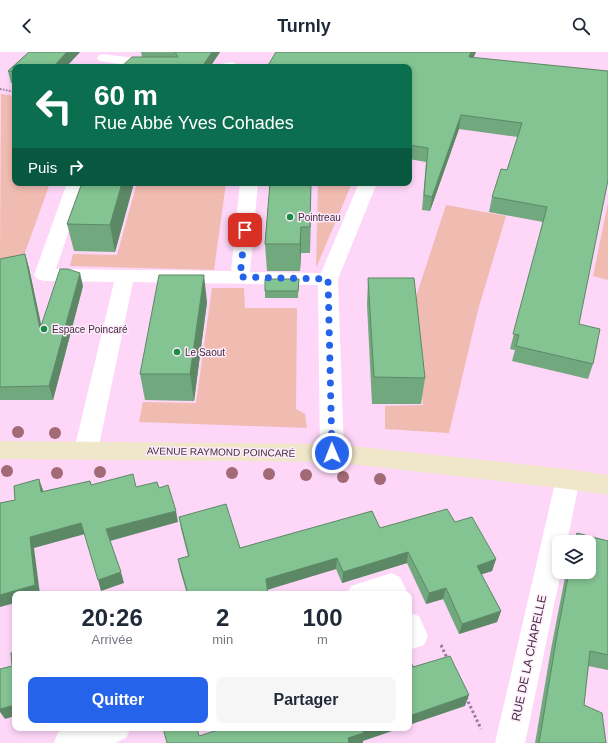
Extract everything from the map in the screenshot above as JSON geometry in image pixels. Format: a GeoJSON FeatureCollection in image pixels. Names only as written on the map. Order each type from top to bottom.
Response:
{"type":"FeatureCollection","features":[{"type":"Feature","properties":{"kind":"main road","name":"AVENUE RAYMOND POINCARÉ"},"geometry":{"type":"LineString","coordinates":[[0,450],[332,453],[568,479],[608,485]]}},
{"type":"Feature","properties":{"kind":"street"},"geometry":{"type":"LineString","coordinates":[[109,52],[104,58],[149,64]]}},
{"type":"Feature","properties":{"kind":"street"},"geometry":{"type":"LineString","coordinates":[[75,186],[44,275],[328,279]]}},
{"type":"Feature","properties":{"kind":"street"},"geometry":{"type":"LineString","coordinates":[[240,277],[250,186]]}},
{"type":"Feature","properties":{"kind":"street"},"geometry":{"type":"LineString","coordinates":[[332,453],[328,279],[367,186]]}},
{"type":"Feature","properties":{"kind":"street"},"geometry":{"type":"LineString","coordinates":[[86,450],[125,276]]}},
{"type":"Feature","properties":{"kind":"street","name":"RUE DE LA CHAPELLE"},"geometry":{"type":"LineString","coordinates":[[510,743],[568,479]]}},
{"type":"Feature","properties":{"kind":"street"},"geometry":{"type":"LineString","coordinates":[[370,591],[391,585],[394,591]]}},
{"type":"Feature","properties":{"kind":"street"},"geometry":{"type":"LineString","coordinates":[[69,743],[107,731]]}},
{"type":"Feature","properties":{"kind":"path"},"geometry":{"type":"LineString","coordinates":[[0,89],[12,91]]}},
{"type":"Feature","properties":{"kind":"path"},"geometry":{"type":"LineString","coordinates":[[412,633],[441,646],[451,666]]}},
{"type":"Feature","properties":{"kind":"path"},"geometry":{"type":"LineString","coordinates":[[464,693],[483,733],[510,743]]}},
{"type":"Feature","properties":{"kind":"shaded area"},"geometry":{"type":"Polygon","coordinates":[[[1,94],[12,96],[12,186],[49,186],[23,258],[0,258],[1,94]]]}},
{"type":"Feature","properties":{"kind":"shaded area"},"geometry":{"type":"Polygon","coordinates":[[[136,186],[226,186],[214,270],[70,266],[73,254],[117,255],[136,186]]]}},
{"type":"Feature","properties":{"kind":"shaded area"},"geometry":{"type":"Polygon","coordinates":[[[318,186],[351,186],[316,268],[318,186]]]}},
{"type":"Feature","properties":{"kind":"shaded area"},"geometry":{"type":"Polygon","coordinates":[[[608,203],[608,280],[593,276],[608,203]]]}},
{"type":"Feature","properties":{"kind":"shaded area"},"geometry":{"type":"Polygon","coordinates":[[[446,205],[506,216],[478,310],[449,433],[385,429],[385,406],[423,405],[413,306],[446,205]]]}},
{"type":"Feature","properties":{"kind":"shaded area"},"geometry":{"type":"Polygon","coordinates":[[[212,288],[244,288],[245,308],[297,308],[296,409],[305,414],[307,428],[139,422],[143,402],[196,403],[212,288]]]}},
{"type":"Feature","properties":{"kind":"building"},"geometry":{"type":"Polygon","coordinates":[[[29,52],[67,52],[56,64],[16,64],[29,52]]]}},
{"type":"Feature","properties":{"kind":"building"},"geometry":{"type":"Polygon","coordinates":[[[175,52],[212,52],[204,64],[124,64],[132,57],[178,57],[175,52]]]}},
{"type":"Feature","properties":{"kind":"building"},"geometry":{"type":"Polygon","coordinates":[[[276,52],[471,52],[469,57],[608,71],[608,180],[579,324],[600,329],[593,364],[516,346],[519,335],[513,334],[547,207],[492,197],[501,169],[507,170],[522,123],[461,115],[432,197],[424,195],[428,148],[412,145],[412,64],[269,64],[276,52]]]}},
{"type":"Feature","properties":{"kind":"building"},"geometry":{"type":"Polygon","coordinates":[[[81,186],[121,186],[110,225],[67,224],[81,186]]]}},
{"type":"Feature","properties":{"kind":"building","name":"Pointreau"},"geometry":{"type":"Polygon","coordinates":[[[270,186],[311,186],[310,227],[301,227],[300,244],[265,244],[270,186]]]}},
{"type":"Feature","properties":{"kind":"building","name":"Espace Poincaré"},"geometry":{"type":"Polygon","coordinates":[[[25,254],[40,329],[60,269],[68,269],[80,273],[49,386],[0,387],[0,259],[25,254]]]}},
{"type":"Feature","properties":{"kind":"building"},"geometry":{"type":"Polygon","coordinates":[[[159,275],[204,275],[190,374],[140,374],[159,275]]]}},
{"type":"Feature","properties":{"kind":"building"},"geometry":{"type":"Polygon","coordinates":[[[368,278],[414,278],[425,378],[374,377],[368,278]]]}},
{"type":"Feature","properties":{"kind":"building"},"geometry":{"type":"Polygon","coordinates":[[[265,279],[299,279],[298,291],[265,291],[265,279]]]}},
{"type":"Feature","properties":{"kind":"building"},"geometry":{"type":"Polygon","coordinates":[[[133,474],[136,487],[157,482],[159,488],[168,485],[176,511],[106,529],[121,572],[98,580],[81,523],[30,537],[35,585],[0,595],[0,503],[15,500],[14,486],[39,479],[41,492],[90,481],[91,485],[133,474]]]}},
{"type":"Feature","properties":{"kind":"building"},"geometry":{"type":"Polygon","coordinates":[[[226,504],[240,548],[372,511],[380,528],[447,509],[455,522],[472,517],[496,559],[477,566],[501,611],[462,624],[446,588],[429,593],[408,552],[343,572],[337,558],[266,579],[268,591],[187,591],[178,559],[189,556],[179,517],[226,504]]]}},
{"type":"Feature","properties":{"kind":"building"},"geometry":{"type":"Polygon","coordinates":[[[596,538],[608,541],[608,655],[590,651],[584,705],[602,713],[606,743],[539,743],[568,579],[596,579],[596,538]]]}},
{"type":"Feature","properties":{"kind":"building"},"geometry":{"type":"Polygon","coordinates":[[[450,656],[469,695],[412,715],[412,664],[413,667],[450,656]]]}},
{"type":"Feature","properties":{"kind":"building"},"geometry":{"type":"Polygon","coordinates":[[[12,666],[12,706],[0,709],[0,669],[12,666]]]}},
{"type":"Feature","properties":{"kind":"building"},"geometry":{"type":"Polygon","coordinates":[[[164,731],[198,731],[199,736],[215,731],[363,731],[364,733],[348,738],[349,743],[167,743],[164,731]]]}},
{"type":"Feature","properties":{"kind":"place","name":"Pointreau"},"geometry":{"type":"Point","coordinates":[290,217]}},
{"type":"Feature","properties":{"kind":"place","name":"Espace Poincaré"},"geometry":{"type":"Point","coordinates":[44,329]}},
{"type":"Feature","properties":{"kind":"place","name":"Le Saout"},"geometry":{"type":"Point","coordinates":[177,352]}},
{"type":"Feature","properties":{"kind":"route"},"geometry":{"type":"LineString","coordinates":[[245,230],[240,277],[328,279],[332,453]]}}]}
